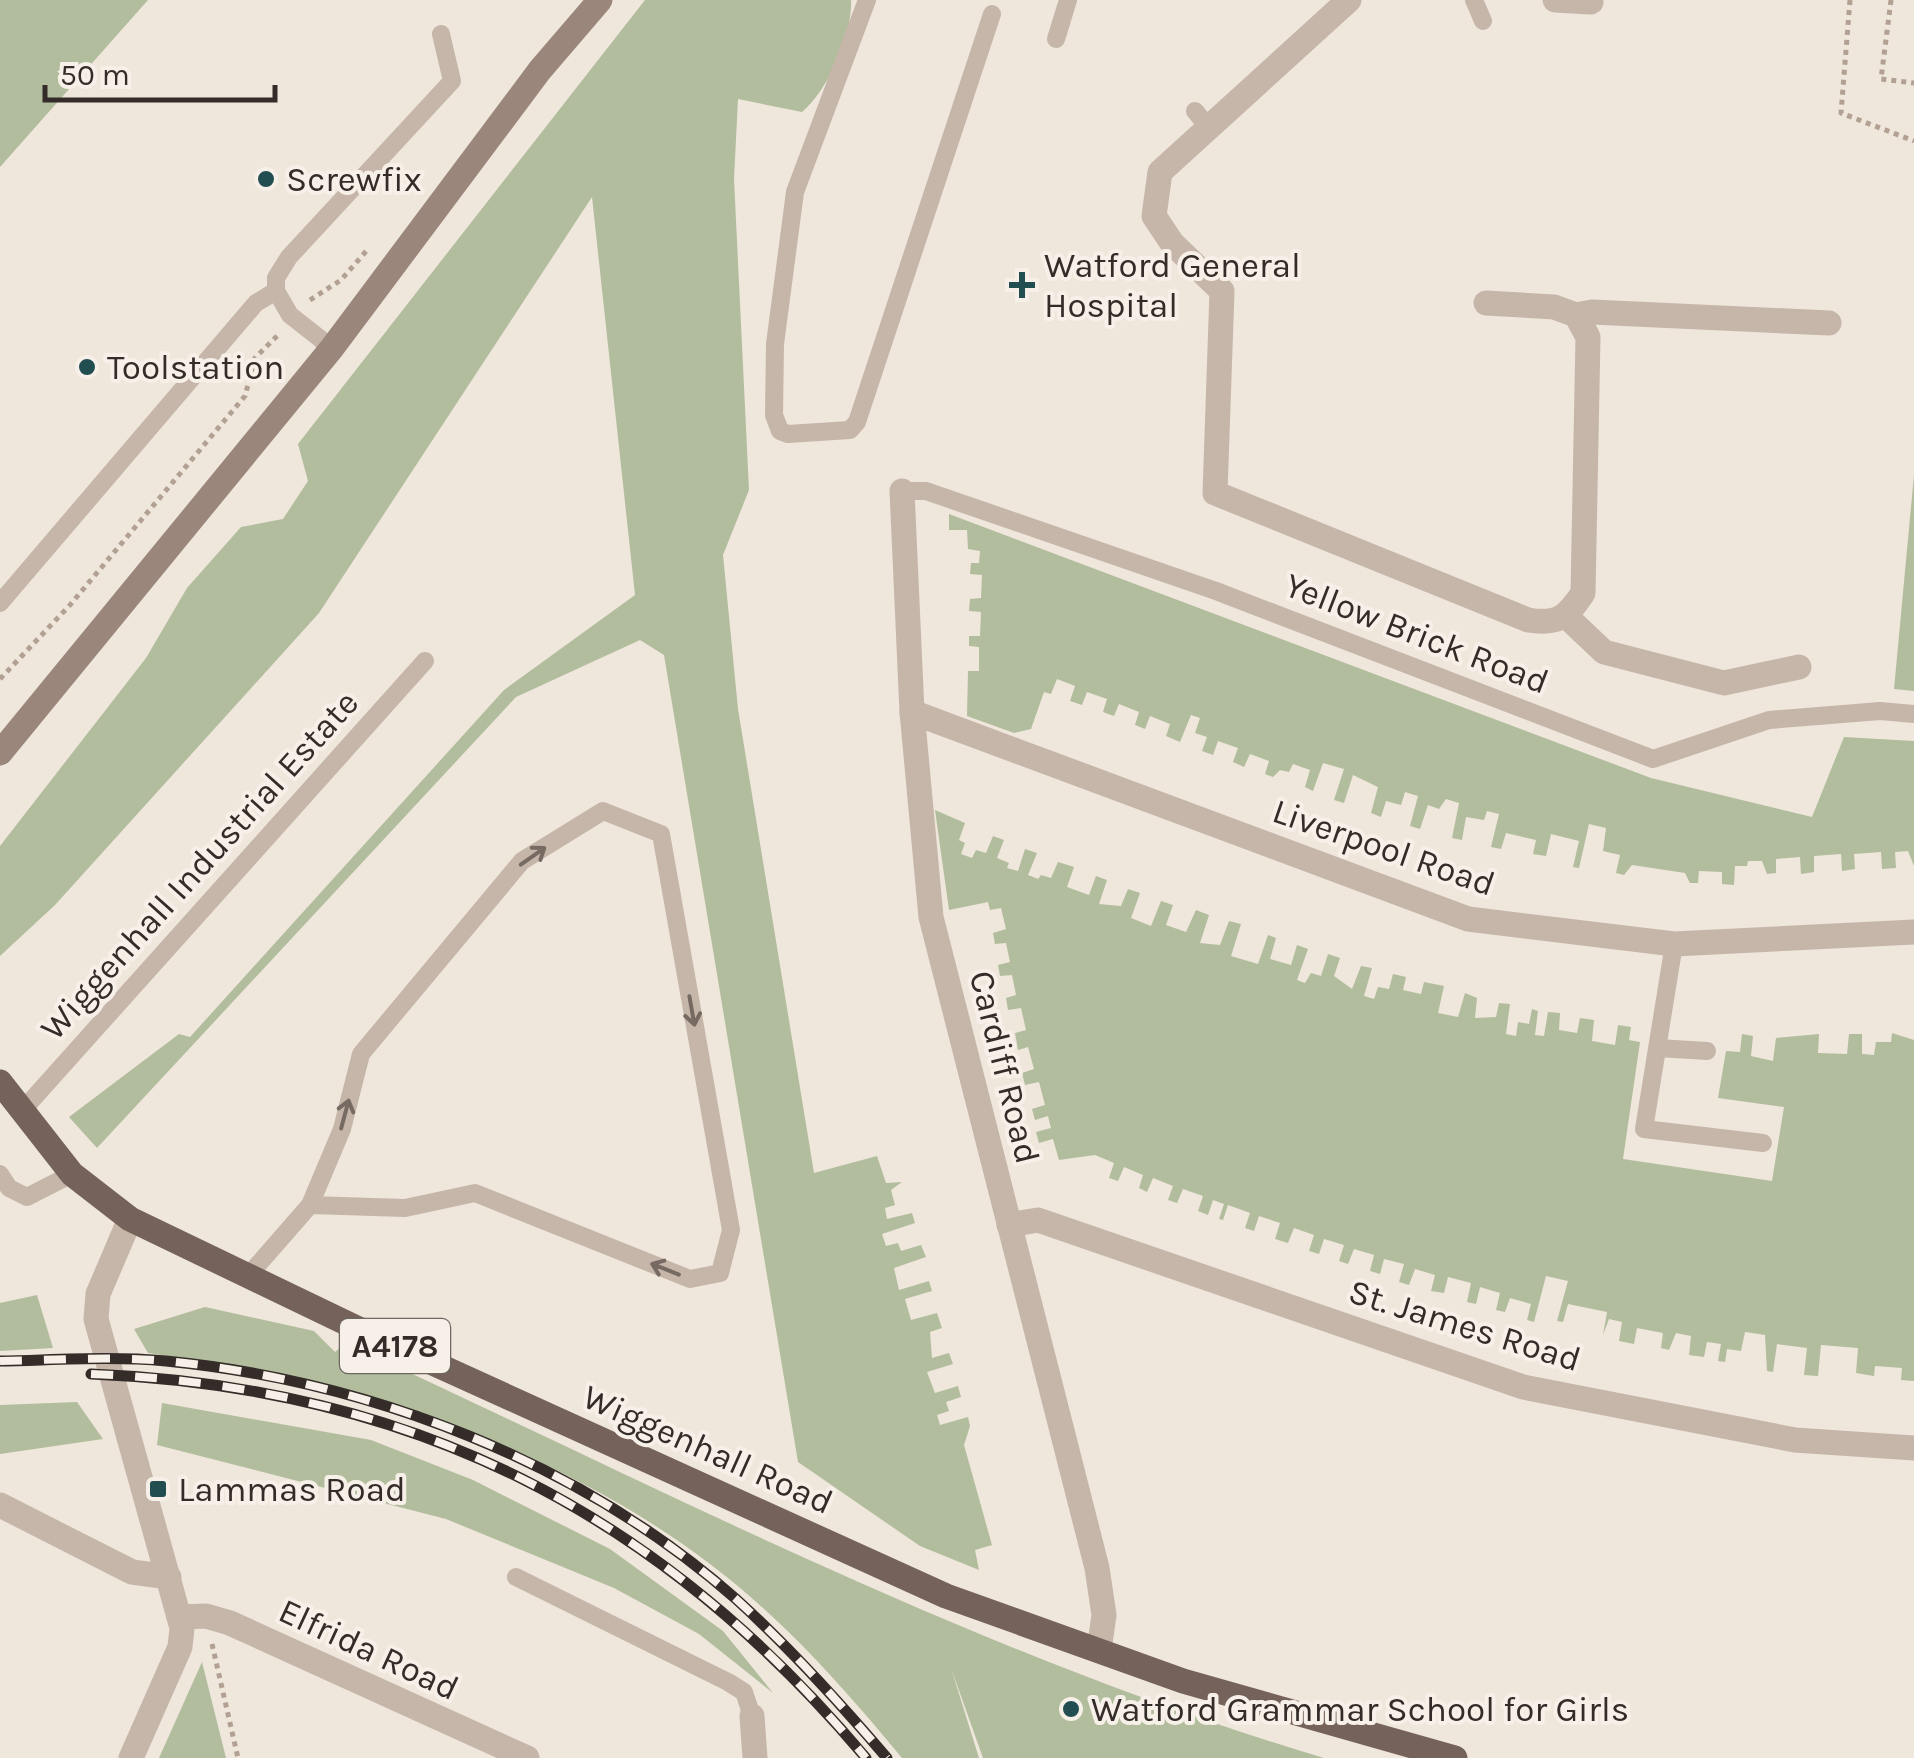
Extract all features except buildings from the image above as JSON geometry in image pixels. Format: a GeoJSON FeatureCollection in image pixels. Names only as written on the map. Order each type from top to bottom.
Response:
{"type":"FeatureCollection","features":[{"type":"Feature","properties":{"kind":"main road","name":"Wiggenhall Road"},"geometry":{"type":"LineString","coordinates":[[0,1082],[72,1174],[130,1220],[649,1464],[946,1596],[1183,1680],[1455,1758]]}},
{"type":"Feature","properties":{"kind":"street"},"geometry":{"type":"LineString","coordinates":[[0,753],[332,348],[540,70],[600,0]]}},
{"type":"Feature","properties":{"kind":"street"},"geometry":{"type":"LineString","coordinates":[[1349,0],[1202,120],[1160,172],[1154,216],[1172,243],[1222,290],[1215,493],[1528,620],[1550,623],[1567,617],[1583,593],[1588,338],[1576,315]]}},
{"type":"Feature","properties":{"kind":"street"},"geometry":{"type":"LineString","coordinates":[[1555,0],[1591,2]]}},
{"type":"Feature","properties":{"kind":"street"},"geometry":{"type":"LineString","coordinates":[[1486,303],[1554,307],[1576,315],[1592,312],[1829,323]]}},
{"type":"Feature","properties":{"kind":"street","name":"Cardiff Road"},"geometry":{"type":"LineString","coordinates":[[902,491],[912,712],[931,917],[1098,1568],[1104,1614],[1099,1650]]}},
{"type":"Feature","properties":{"kind":"street"},"geometry":{"type":"LineString","coordinates":[[1567,617],[1604,652],[1724,683],[1799,668]]}},
{"type":"Feature","properties":{"kind":"street","name":"Liverpool Road"},"geometry":{"type":"LineString","coordinates":[[912,712],[1468,919],[1674,944],[1914,932]]}},
{"type":"Feature","properties":{"kind":"street"},"geometry":{"type":"LineString","coordinates":[[130,1220],[98,1294],[96,1319],[169,1577],[179,1617],[180,1647],[131,1758]]}},
{"type":"Feature","properties":{"kind":"street","name":"St. James Road"},"geometry":{"type":"LineString","coordinates":[[1009,1225],[1038,1220],[1523,1387],[1795,1440],[1914,1448]]}},
{"type":"Feature","properties":{"kind":"street"},"geometry":{"type":"LineString","coordinates":[[0,1505],[132,1572],[169,1577]]}},
{"type":"Feature","properties":{"kind":"street","name":"Elfrida Road"},"geometry":{"type":"LineString","coordinates":[[179,1617],[206,1616],[230,1623],[527,1758]]}},
{"type":"Feature","properties":{"kind":"street"},"geometry":{"type":"LineString","coordinates":[[752,1716],[755,1758]]}},
{"type":"Feature","properties":{"kind":"lane"},"geometry":{"type":"LineString","coordinates":[[867,0],[795,192],[775,344],[774,415],[780,431],[788,434],[850,430],[857,422],[992,14]]}},
{"type":"Feature","properties":{"kind":"lane"},"geometry":{"type":"LineString","coordinates":[[1056,38],[1068,0]]}},
{"type":"Feature","properties":{"kind":"lane"},"geometry":{"type":"LineString","coordinates":[[1474,0],[1483,21]]}},
{"type":"Feature","properties":{"kind":"lane"},"geometry":{"type":"LineString","coordinates":[[332,348],[294,318],[276,291],[276,278],[289,256],[452,81],[441,34]]}},
{"type":"Feature","properties":{"kind":"lane"},"geometry":{"type":"LineString","coordinates":[[0,603],[256,302],[276,291]]}},
{"type":"Feature","properties":{"kind":"lane","name":"Yellow Brick Road"},"geometry":{"type":"LineString","coordinates":[[902,491],[926,491],[1216,591],[1653,759],[1769,720],[1880,711],[1914,714]]}},
{"type":"Feature","properties":{"kind":"lane","name":"Wiggenhall Industrial Estate"},"geometry":{"type":"LineString","coordinates":[[21,1112],[425,661]]}},
{"type":"Feature","properties":{"kind":"lane"},"geometry":{"type":"LineString","coordinates":[[248,1276],[310,1205],[342,1128],[361,1054],[522,861],[603,811],[660,834],[732,1230],[720,1273],[690,1278],[475,1193],[404,1208],[310,1205]]}},
{"type":"Feature","properties":{"kind":"lane"},"geometry":{"type":"LineString","coordinates":[[1674,944],[1644,1129],[1763,1144]]}},
{"type":"Feature","properties":{"kind":"lane"},"geometry":{"type":"LineString","coordinates":[[1658,1048],[1708,1051]]}},
{"type":"Feature","properties":{"kind":"lane"},"geometry":{"type":"LineString","coordinates":[[0,1174],[9,1188],[27,1198],[72,1174]]}},
{"type":"Feature","properties":{"kind":"lane"},"geometry":{"type":"LineString","coordinates":[[516,1577],[728,1682],[744,1692],[752,1716]]}},
{"type":"Feature","properties":{"kind":"path"},"geometry":{"type":"LineString","coordinates":[[1850,0],[1841,114],[1914,141]]}},
{"type":"Feature","properties":{"kind":"path"},"geometry":{"type":"LineString","coordinates":[[1890,0],[1882,80],[1914,83]]}},
{"type":"Feature","properties":{"kind":"path"},"geometry":{"type":"LineString","coordinates":[[0,679],[70,605],[244,396],[255,358],[317,292],[342,280],[380,234]]}},
{"type":"Feature","properties":{"kind":"path"},"geometry":{"type":"LineString","coordinates":[[206,1616],[238,1758]]}},
{"type":"Feature","properties":{"kind":"green space"},"geometry":{"type":"Polygon","coordinates":[[[0,0],[148,0],[0,167],[0,0]]]}},
{"type":"Feature","properties":{"kind":"green space"},"geometry":{"type":"Polygon","coordinates":[[[645,0],[851,0],[848,28],[837,60],[821,90],[802,112],[738,99],[734,179],[749,490],[723,555],[738,709],[814,1173],[877,1156],[886,1183],[902,1182],[891,1190],[895,1205],[885,1208],[887,1219],[912,1213],[915,1223],[882,1234],[886,1246],[898,1243],[901,1251],[921,1245],[926,1257],[894,1268],[899,1290],[929,1281],[932,1291],[905,1299],[911,1320],[937,1313],[942,1328],[930,1332],[932,1358],[949,1353],[953,1364],[927,1372],[935,1393],[958,1386],[961,1397],[946,1402],[949,1411],[937,1415],[940,1425],[968,1417],[970,1426],[964,1445],[992,1545],[975,1550],[979,1570],[920,1546],[798,1462],[664,655],[640,640],[516,697],[97,1148],[69,1117],[179,1034],[190,1037],[504,690],[635,595],[592,197],[319,613],[55,905],[0,956],[0,846],[146,658],[187,588],[241,527],[283,519],[308,481],[298,444],[645,0]]]}},
{"type":"Feature","properties":{"kind":"green space"},"geometry":{"type":"Polygon","coordinates":[[[1914,475],[1914,691],[1894,689],[1914,475]]]}},
{"type":"Feature","properties":{"kind":"green space"},"geometry":{"type":"Polygon","coordinates":[[[949,514],[1651,778],[1812,817],[1844,737],[1914,741],[1914,866],[1908,851],[1895,852],[1896,868],[1882,869],[1881,852],[1854,854],[1855,869],[1842,871],[1841,854],[1814,856],[1814,872],[1801,874],[1800,857],[1776,859],[1776,873],[1767,874],[1762,861],[1748,861],[1747,866],[1735,866],[1734,885],[1722,884],[1722,872],[1699,871],[1698,883],[1690,883],[1685,873],[1632,865],[1624,875],[1616,873],[1620,855],[1603,851],[1606,828],[1589,824],[1579,868],[1573,867],[1579,841],[1551,834],[1546,856],[1533,854],[1536,840],[1506,833],[1501,849],[1491,847],[1499,814],[1487,811],[1484,820],[1466,817],[1462,840],[1452,838],[1459,803],[1446,799],[1439,809],[1428,805],[1420,829],[1410,826],[1418,796],[1405,792],[1401,805],[1386,801],[1381,817],[1371,813],[1378,787],[1353,775],[1344,803],[1334,800],[1344,769],[1323,763],[1313,791],[1305,787],[1310,770],[1293,764],[1289,772],[1280,770],[1273,777],[1265,774],[1269,761],[1250,754],[1244,767],[1233,762],[1238,748],[1218,741],[1213,755],[1202,751],[1207,737],[1195,733],[1200,718],[1191,715],[1180,742],[1166,736],[1170,724],[1150,716],[1145,729],[1135,725],[1139,712],[1119,704],[1114,716],[1103,712],[1107,699],[1087,692],[1082,705],[1070,701],[1075,686],[1057,679],[1051,694],[1044,692],[1031,729],[1014,733],[967,716],[968,671],[979,671],[979,647],[969,646],[969,636],[980,636],[981,612],[969,611],[970,599],[981,598],[982,575],[970,574],[971,563],[979,563],[980,551],[968,549],[967,530],[949,530],[949,514]]]}},
{"type":"Feature","properties":{"kind":"green space"},"geometry":{"type":"Polygon","coordinates":[[[935,810],[965,823],[959,840],[965,843],[961,854],[972,858],[976,850],[986,853],[993,836],[1004,840],[997,858],[1009,863],[1007,868],[1018,871],[1025,849],[1037,853],[1028,875],[1038,879],[1041,875],[1051,878],[1058,862],[1074,867],[1067,887],[1089,895],[1096,876],[1107,880],[1099,904],[1121,906],[1128,889],[1140,893],[1131,918],[1151,926],[1161,901],[1173,905],[1166,925],[1186,932],[1196,910],[1209,915],[1200,943],[1220,945],[1229,921],[1241,924],[1231,956],[1258,964],[1268,935],[1276,938],[1270,959],[1291,965],[1297,945],[1308,949],[1297,980],[1305,983],[1311,973],[1321,976],[1328,954],[1340,958],[1334,976],[1352,989],[1361,966],[1372,968],[1364,996],[1374,999],[1378,987],[1389,989],[1393,974],[1406,977],[1403,990],[1421,994],[1424,982],[1444,986],[1438,1013],[1458,1017],[1465,993],[1477,998],[1475,1018],[1496,1017],[1499,1003],[1510,1004],[1506,1034],[1516,1036],[1518,1022],[1529,1024],[1532,1009],[1538,1011],[1535,1035],[1544,1036],[1548,1012],[1560,1013],[1559,1030],[1577,1033],[1580,1018],[1594,1020],[1592,1041],[1615,1045],[1618,1025],[1631,1027],[1629,1040],[1640,1042],[1623,1159],[1772,1181],[1784,1107],[1718,1098],[1726,1051],[1740,1052],[1742,1034],[1753,1036],[1751,1056],[1773,1061],[1776,1038],[1819,1034],[1818,1053],[1847,1054],[1849,1034],[1862,1034],[1862,1054],[1874,1055],[1876,1042],[1891,1042],[1892,1033],[1914,1040],[1914,1381],[1901,1380],[1902,1368],[1875,1366],[1874,1376],[1856,1373],[1858,1348],[1821,1345],[1818,1376],[1804,1375],[1807,1348],[1777,1344],[1773,1372],[1767,1371],[1765,1335],[1745,1332],[1741,1351],[1727,1349],[1725,1362],[1718,1361],[1721,1344],[1707,1342],[1704,1357],[1689,1355],[1691,1336],[1676,1333],[1669,1350],[1661,1348],[1663,1333],[1637,1328],[1634,1344],[1619,1341],[1622,1322],[1609,1319],[1603,1335],[1607,1312],[1568,1304],[1563,1322],[1557,1321],[1568,1281],[1546,1276],[1534,1322],[1527,1320],[1531,1304],[1510,1298],[1505,1312],[1496,1310],[1500,1293],[1480,1287],[1476,1304],[1467,1302],[1471,1283],[1448,1277],[1444,1293],[1431,1291],[1435,1275],[1415,1269],[1409,1285],[1399,1282],[1404,1264],[1384,1259],[1380,1274],[1370,1271],[1374,1255],[1354,1249],[1348,1264],[1339,1261],[1344,1245],[1324,1239],[1319,1254],[1309,1251],[1314,1235],[1294,1228],[1288,1243],[1275,1239],[1280,1223],[1259,1216],[1254,1231],[1245,1228],[1250,1213],[1228,1205],[1223,1220],[1219,1219],[1224,1204],[1213,1200],[1208,1215],[1198,1211],[1203,1196],[1183,1189],[1177,1203],[1168,1200],[1173,1186],[1153,1178],[1147,1192],[1139,1188],[1143,1175],[1124,1167],[1118,1181],[1109,1178],[1114,1163],[1095,1155],[1059,1160],[1053,1139],[1039,1143],[1036,1132],[1051,1128],[1048,1116],[1035,1120],[1032,1109],[1045,1105],[1039,1082],[1025,1085],[1022,1073],[1034,1069],[1028,1047],[1018,1050],[1015,1033],[1026,1030],[1021,1008],[1008,1010],[1006,998],[1016,995],[1012,975],[1000,976],[998,965],[1010,962],[1006,943],[995,944],[993,933],[1006,929],[1001,908],[990,910],[988,902],[949,910],[935,810]]]}},
{"type":"Feature","properties":{"kind":"green space"},"geometry":{"type":"Polygon","coordinates":[[[37,1295],[53,1348],[0,1351],[0,1303],[37,1295]]]}},
{"type":"Feature","properties":{"kind":"green space"},"geometry":{"type":"Polygon","coordinates":[[[205,1307],[314,1331],[335,1352],[346,1343],[706,1513],[950,1621],[1197,1717],[1324,1758],[983,1758],[951,1668],[979,1758],[902,1758],[812,1655],[737,1585],[647,1521],[581,1483],[513,1450],[371,1400],[223,1365],[148,1353],[134,1329],[205,1307]]]}},
{"type":"Feature","properties":{"kind":"green space"},"geometry":{"type":"Polygon","coordinates":[[[77,1402],[103,1439],[0,1454],[0,1405],[77,1402]]]}},
{"type":"Feature","properties":{"kind":"green space"},"geometry":{"type":"Polygon","coordinates":[[[162,1403],[371,1440],[473,1480],[610,1549],[723,1631],[773,1693],[699,1634],[614,1588],[446,1519],[157,1445],[162,1403]]]}},
{"type":"Feature","properties":{"kind":"green space"},"geometry":{"type":"Polygon","coordinates":[[[202,1662],[226,1758],[159,1758],[202,1662]]]}},
{"type":"Feature","properties":{"kind":"railway"},"geometry":{"type":"LineString","coordinates":[[0,1361],[145,1360],[243,1371],[319,1387],[469,1436],[610,1507],[675,1550],[776,1637],[887,1758]]}},
{"type":"Feature","properties":{"kind":"railway"},"geometry":{"type":"LineString","coordinates":[[91,1374],[208,1384],[319,1405],[423,1436],[522,1479],[615,1532],[703,1596],[786,1671],[866,1758]]}},
{"type":"Feature","properties":{"kind":"place","name":"Screwfix"},"geometry":{"type":"Point","coordinates":[266,179]}},
{"type":"Feature","properties":{"kind":"place","name":"Watford General Hospital"},"geometry":{"type":"Point","coordinates":[1022,285]}},
{"type":"Feature","properties":{"kind":"place","name":"Toolstation"},"geometry":{"type":"Point","coordinates":[87,367]}},
{"type":"Feature","properties":{"kind":"place","name":"Lammas Road"},"geometry":{"type":"Point","coordinates":[158,1489]}},
{"type":"Feature","properties":{"kind":"place","name":"Watford Grammar School for Girls"},"geometry":{"type":"Point","coordinates":[1071,1709]}}]}
